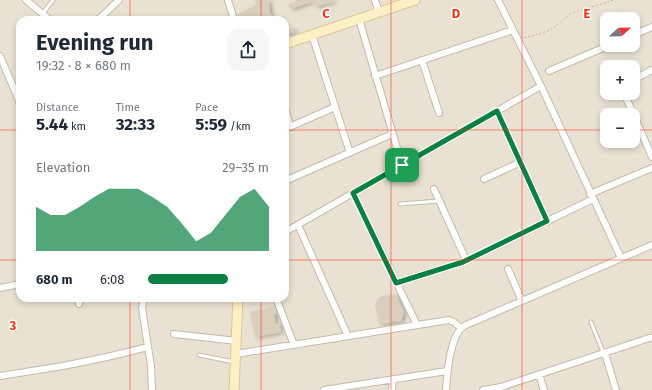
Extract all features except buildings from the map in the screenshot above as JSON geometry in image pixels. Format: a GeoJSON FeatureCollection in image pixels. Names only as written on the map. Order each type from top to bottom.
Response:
{"type":"FeatureCollection","features":[{"type":"Feature","properties":{"kind":"street"},"geometry":{"type":"LineString","coordinates":[[26,0],[46,16]]}},
{"type":"Feature","properties":{"kind":"street"},"geometry":{"type":"LineString","coordinates":[[102,16],[119,0]]}},
{"type":"Feature","properties":{"kind":"street"},"geometry":{"type":"LineString","coordinates":[[228,0],[233,16]]}},
{"type":"Feature","properties":{"kind":"street"},"geometry":{"type":"LineString","coordinates":[[375,0],[379,12]]}},
{"type":"Feature","properties":{"kind":"street"},"geometry":{"type":"LineString","coordinates":[[289,43],[415,0]]}},
{"type":"Feature","properties":{"kind":"street"},"geometry":{"type":"LineString","coordinates":[[498,0],[541,86],[621,258]]}},
{"type":"Feature","properties":{"kind":"street"},"geometry":{"type":"LineString","coordinates":[[359,19],[402,165]]}},
{"type":"Feature","properties":{"kind":"street"},"geometry":{"type":"LineString","coordinates":[[640,32],[652,27]]}},
{"type":"Feature","properties":{"kind":"street"},"geometry":{"type":"LineString","coordinates":[[375,76],[513,30]]}},
{"type":"Feature","properties":{"kind":"street"},"geometry":{"type":"LineString","coordinates":[[312,35],[350,152]]}},
{"type":"Feature","properties":{"kind":"street"},"geometry":{"type":"LineString","coordinates":[[550,71],[600,49]]}},
{"type":"Feature","properties":{"kind":"street"},"geometry":{"type":"LineString","coordinates":[[0,56],[16,93]]}},
{"type":"Feature","properties":{"kind":"street"},"geometry":{"type":"LineString","coordinates":[[422,60],[439,113]]}},
{"type":"Feature","properties":{"kind":"street"},"geometry":{"type":"LineString","coordinates":[[640,76],[652,70]]}},
{"type":"Feature","properties":{"kind":"street"},"geometry":{"type":"LineString","coordinates":[[289,230],[541,86]]}},
{"type":"Feature","properties":{"kind":"street"},"geometry":{"type":"LineString","coordinates":[[627,100],[652,157]]}},
{"type":"Feature","properties":{"kind":"street"},"geometry":{"type":"LineString","coordinates":[[289,128],[336,107]]}},
{"type":"Feature","properties":{"kind":"street"},"geometry":{"type":"LineString","coordinates":[[497,111],[547,221]]}},
{"type":"Feature","properties":{"kind":"street"},"geometry":{"type":"LineString","coordinates":[[289,179],[392,134]]}},
{"type":"Feature","properties":{"kind":"street"},"geometry":{"type":"LineString","coordinates":[[484,179],[520,162]]}},
{"type":"Feature","properties":{"kind":"street"},"geometry":{"type":"LineString","coordinates":[[396,283],[466,260],[547,221],[592,196],[652,168]]}},
{"type":"Feature","properties":{"kind":"street"},"geometry":{"type":"LineString","coordinates":[[434,189],[466,260]]}},
{"type":"Feature","properties":{"kind":"street"},"geometry":{"type":"LineString","coordinates":[[353,193],[416,325]]}},
{"type":"Feature","properties":{"kind":"street"},"geometry":{"type":"LineString","coordinates":[[298,225],[348,336]]}},
{"type":"Feature","properties":{"kind":"street"},"geometry":{"type":"LineString","coordinates":[[446,390],[447,371],[455,340],[459,330],[466,324],[652,245]]}},
{"type":"Feature","properties":{"kind":"street"},"geometry":{"type":"LineString","coordinates":[[508,269],[522,301]]}},
{"type":"Feature","properties":{"kind":"street"},"geometry":{"type":"LineString","coordinates":[[0,288],[16,285]]}},
{"type":"Feature","properties":{"kind":"street"},"geometry":{"type":"LineString","coordinates":[[143,302],[142,308],[148,347],[152,390]]}},
{"type":"Feature","properties":{"kind":"street"},"geometry":{"type":"LineString","coordinates":[[234,390],[238,302]]}},
{"type":"Feature","properties":{"kind":"street"},"geometry":{"type":"LineString","coordinates":[[278,302],[294,345]]}},
{"type":"Feature","properties":{"kind":"street"},"geometry":{"type":"LineString","coordinates":[[236,358],[294,345],[449,320],[461,328]]}},
{"type":"Feature","properties":{"kind":"street"},"geometry":{"type":"LineString","coordinates":[[174,334],[237,341]]}},
{"type":"Feature","properties":{"kind":"street"},"geometry":{"type":"LineString","coordinates":[[483,390],[502,388],[538,374],[652,337]]}},
{"type":"Feature","properties":{"kind":"street"},"geometry":{"type":"LineString","coordinates":[[0,376],[63,366],[148,347]]}},
{"type":"Feature","properties":{"kind":"street"},"geometry":{"type":"LineString","coordinates":[[604,353],[616,390]]}},
{"type":"Feature","properties":{"kind":"street"},"geometry":{"type":"LineString","coordinates":[[324,390],[447,371]]}},
{"type":"Feature","properties":{"kind":"street"},"geometry":{"type":"LineString","coordinates":[[538,374],[544,390]]}},
{"type":"Feature","properties":{"kind":"street"},"geometry":{"type":"LineString","coordinates":[[392,390],[393,379]]}},
{"type":"Feature","properties":{"kind":"lane"},"geometry":{"type":"LineString","coordinates":[[43,13],[52,0]]}},
{"type":"Feature","properties":{"kind":"lane"},"geometry":{"type":"LineString","coordinates":[[400,204],[439,201]]}},
{"type":"Feature","properties":{"kind":"lane"},"geometry":{"type":"LineString","coordinates":[[591,322],[604,353]]}},
{"type":"Feature","properties":{"kind":"lane"},"geometry":{"type":"LineString","coordinates":[[199,355],[236,358]]}},
{"type":"Feature","properties":{"kind":"path"},"geometry":{"type":"LineString","coordinates":[[517,39],[548,30],[556,26],[566,16],[587,7],[602,5],[613,0]]}},
{"type":"Feature","properties":{"kind":"shaded area"},"geometry":{"type":"Polygon","coordinates":[[[0,0],[652,0],[652,390],[0,390],[0,0]]]}},
{"type":"Feature","properties":{"kind":"route"},"geometry":{"type":"LineString","coordinates":[[497,111],[547,221],[463,262],[396,283],[353,193],[402,165],[497,111]]}}]}
